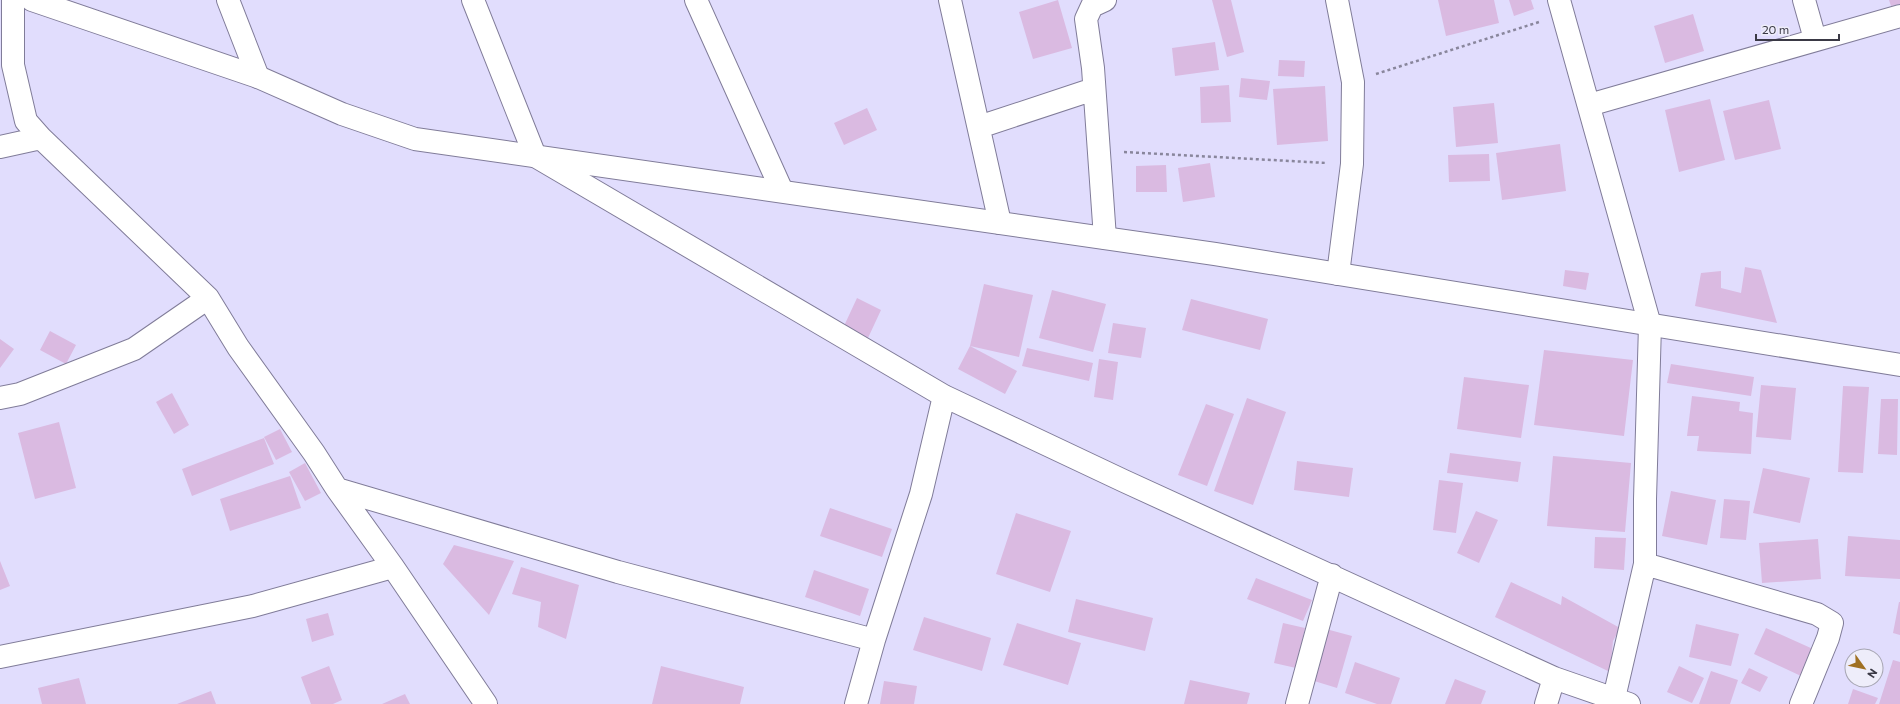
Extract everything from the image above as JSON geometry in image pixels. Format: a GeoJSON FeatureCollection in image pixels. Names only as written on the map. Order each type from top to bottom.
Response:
{"type":"FeatureCollection","features":[{"type":"Feature","properties":{"kind":"street"},"geometry":{"type":"LineString","coordinates":[[13,0],[13,65],[26,121],[41,138],[208,298],[238,347],[314,453],[337,489],[393,567],[486,704]]}},
{"type":"Feature","properties":{"kind":"street"},"geometry":{"type":"LineString","coordinates":[[32,0],[258,77],[342,114],[415,139],[1105,238],[1338,274],[1900,365]]}},
{"type":"Feature","properties":{"kind":"street"},"geometry":{"type":"LineString","coordinates":[[228,0],[258,77]]}},
{"type":"Feature","properties":{"kind":"street"},"geometry":{"type":"LineString","coordinates":[[473,0],[535,156],[944,396],[1124,481],[1554,678],[1622,701],[1644,564],[1650,325],[1561,7]]}},
{"type":"Feature","properties":{"kind":"street"},"geometry":{"type":"LineString","coordinates":[[696,0],[782,191]]}},
{"type":"Feature","properties":{"kind":"street"},"geometry":{"type":"LineString","coordinates":[[950,0],[980,127],[1000,223]]}},
{"type":"Feature","properties":{"kind":"street"},"geometry":{"type":"LineString","coordinates":[[1105,0],[1092,6],[1086,19],[1093,68],[1105,238]]}},
{"type":"Feature","properties":{"kind":"street"},"geometry":{"type":"LineString","coordinates":[[1337,0],[1353,82],[1352,164],[1338,274]]}},
{"type":"Feature","properties":{"kind":"street"},"geometry":{"type":"LineString","coordinates":[[1804,0],[1815,39]]}},
{"type":"Feature","properties":{"kind":"street"},"geometry":{"type":"LineString","coordinates":[[1589,105],[1815,39],[1900,16]]}},
{"type":"Feature","properties":{"kind":"street"},"geometry":{"type":"LineString","coordinates":[[980,127],[1094,89]]}},
{"type":"Feature","properties":{"kind":"street"},"geometry":{"type":"LineString","coordinates":[[0,147],[41,138]]}},
{"type":"Feature","properties":{"kind":"street"},"geometry":{"type":"LineString","coordinates":[[0,398],[20,394],[134,349],[208,298]]}},
{"type":"Feature","properties":{"kind":"street"},"geometry":{"type":"LineString","coordinates":[[856,704],[874,640],[921,494],[944,396]]}},
{"type":"Feature","properties":{"kind":"street"},"geometry":{"type":"LineString","coordinates":[[337,489],[611,570],[874,640]]}},
{"type":"Feature","properties":{"kind":"street"},"geometry":{"type":"LineString","coordinates":[[1644,564],[1817,614],[1832,623],[1828,638],[1801,704]]}},
{"type":"Feature","properties":{"kind":"street"},"geometry":{"type":"LineString","coordinates":[[0,657],[253,606],[393,567]]}},
{"type":"Feature","properties":{"kind":"street"},"geometry":{"type":"LineString","coordinates":[[1297,704],[1332,575]]}},
{"type":"Feature","properties":{"kind":"street"},"geometry":{"type":"LineString","coordinates":[[1546,704],[1554,678]]}},
{"type":"Feature","properties":{"kind":"path"},"geometry":{"type":"LineString","coordinates":[[1353,82],[1561,7]]}},
{"type":"Feature","properties":{"kind":"path"},"geometry":{"type":"LineString","coordinates":[[1099,150],[1352,164]]}},
{"type":"Feature","properties":{"kind":"building"},"geometry":{"type":"Polygon","coordinates":[[[1058,0],[1072,48],[1033,59],[1019,12],[1058,0]]]}},
{"type":"Feature","properties":{"kind":"building"},"geometry":{"type":"Polygon","coordinates":[[[1212,0],[1231,0],[1244,52],[1227,57],[1212,0]]]}},
{"type":"Feature","properties":{"kind":"building"},"geometry":{"type":"Polygon","coordinates":[[[1438,0],[1494,0],[1499,23],[1446,36],[1438,0]]]}},
{"type":"Feature","properties":{"kind":"building"},"geometry":{"type":"Polygon","coordinates":[[[1509,0],[1531,0],[1534,9],[1514,16],[1509,0]]]}},
{"type":"Feature","properties":{"kind":"building"},"geometry":{"type":"Polygon","coordinates":[[[1889,0],[1900,0],[1900,4],[1891,6],[1889,0]]]}},
{"type":"Feature","properties":{"kind":"building"},"geometry":{"type":"Polygon","coordinates":[[[1693,14],[1704,51],[1665,63],[1654,26],[1693,14]]]}},
{"type":"Feature","properties":{"kind":"building"},"geometry":{"type":"Polygon","coordinates":[[[1215,42],[1219,70],[1175,76],[1172,48],[1215,42]]]}},
{"type":"Feature","properties":{"kind":"building"},"geometry":{"type":"Polygon","coordinates":[[[1279,60],[1305,61],[1304,77],[1278,76],[1279,60]]]}},
{"type":"Feature","properties":{"kind":"building"},"geometry":{"type":"Polygon","coordinates":[[[1241,78],[1270,81],[1267,100],[1239,97],[1241,78]]]}},
{"type":"Feature","properties":{"kind":"building"},"geometry":{"type":"Polygon","coordinates":[[[1229,85],[1231,122],[1201,123],[1200,87],[1229,85]]]}},
{"type":"Feature","properties":{"kind":"building"},"geometry":{"type":"Polygon","coordinates":[[[1325,86],[1328,141],[1277,145],[1273,89],[1325,86]]]}},
{"type":"Feature","properties":{"kind":"building"},"geometry":{"type":"Polygon","coordinates":[[[1710,99],[1725,160],[1679,172],[1665,110],[1710,99]]]}},
{"type":"Feature","properties":{"kind":"building"},"geometry":{"type":"Polygon","coordinates":[[[1769,100],[1781,149],[1735,160],[1723,111],[1769,100]]]}},
{"type":"Feature","properties":{"kind":"building"},"geometry":{"type":"Polygon","coordinates":[[[1494,103],[1498,143],[1456,147],[1453,107],[1494,103]]]}},
{"type":"Feature","properties":{"kind":"building"},"geometry":{"type":"Polygon","coordinates":[[[867,108],[877,130],[844,145],[834,123],[867,108]]]}},
{"type":"Feature","properties":{"kind":"building"},"geometry":{"type":"Polygon","coordinates":[[[1560,144],[1566,191],[1502,200],[1496,153],[1560,144]]]}},
{"type":"Feature","properties":{"kind":"building"},"geometry":{"type":"Polygon","coordinates":[[[1489,154],[1490,181],[1449,182],[1448,155],[1489,154]]]}},
{"type":"Feature","properties":{"kind":"building"},"geometry":{"type":"Polygon","coordinates":[[[1210,163],[1215,197],[1183,202],[1178,168],[1210,163]]]}},
{"type":"Feature","properties":{"kind":"building"},"geometry":{"type":"Polygon","coordinates":[[[1166,165],[1167,192],[1136,192],[1136,166],[1166,165]]]}},
{"type":"Feature","properties":{"kind":"building"},"geometry":{"type":"Polygon","coordinates":[[[1745,267],[1761,270],[1777,323],[1695,306],[1701,273],[1721,271],[1721,288],[1741,293],[1745,267]]]}},
{"type":"Feature","properties":{"kind":"building"},"geometry":{"type":"Polygon","coordinates":[[[1565,270],[1589,273],[1586,290],[1563,286],[1565,270]]]}},
{"type":"Feature","properties":{"kind":"building"},"geometry":{"type":"Polygon","coordinates":[[[984,284],[1033,295],[1019,357],[970,346],[984,284]]]}},
{"type":"Feature","properties":{"kind":"building"},"geometry":{"type":"Polygon","coordinates":[[[1052,290],[1106,304],[1093,352],[1039,338],[1052,290]]]}},
{"type":"Feature","properties":{"kind":"building"},"geometry":{"type":"Polygon","coordinates":[[[857,298],[881,310],[868,338],[844,326],[857,298]]]}},
{"type":"Feature","properties":{"kind":"building"},"geometry":{"type":"Polygon","coordinates":[[[1191,299],[1268,319],[1260,350],[1182,330],[1191,299]]]}},
{"type":"Feature","properties":{"kind":"building"},"geometry":{"type":"Polygon","coordinates":[[[1113,323],[1146,328],[1141,358],[1108,353],[1113,323]]]}},
{"type":"Feature","properties":{"kind":"building"},"geometry":{"type":"Polygon","coordinates":[[[50,331],[76,345],[66,364],[40,350],[50,331]]]}},
{"type":"Feature","properties":{"kind":"building"},"geometry":{"type":"Polygon","coordinates":[[[0,339],[14,349],[0,368],[0,339]]]}},
{"type":"Feature","properties":{"kind":"building"},"geometry":{"type":"Polygon","coordinates":[[[970,346],[1017,371],[1005,394],[958,369],[970,346]]]}},
{"type":"Feature","properties":{"kind":"building"},"geometry":{"type":"Polygon","coordinates":[[[1027,348],[1093,363],[1089,381],[1022,366],[1027,348]]]}},
{"type":"Feature","properties":{"kind":"building"},"geometry":{"type":"Polygon","coordinates":[[[1544,350],[1633,360],[1624,436],[1534,425],[1544,350]]]}},
{"type":"Feature","properties":{"kind":"building"},"geometry":{"type":"Polygon","coordinates":[[[1099,359],[1118,362],[1113,400],[1094,397],[1099,359]]]}},
{"type":"Feature","properties":{"kind":"building"},"geometry":{"type":"Polygon","coordinates":[[[1671,364],[1754,377],[1751,396],[1667,383],[1671,364]]]}},
{"type":"Feature","properties":{"kind":"building"},"geometry":{"type":"Polygon","coordinates":[[[1464,377],[1529,385],[1521,438],[1457,429],[1464,377]]]}},
{"type":"Feature","properties":{"kind":"building"},"geometry":{"type":"Polygon","coordinates":[[[1761,385],[1796,388],[1791,440],[1756,437],[1761,385]]]}},
{"type":"Feature","properties":{"kind":"building"},"geometry":{"type":"Polygon","coordinates":[[[1843,386],[1869,387],[1863,473],[1838,472],[1843,386]]]}},
{"type":"Feature","properties":{"kind":"building"},"geometry":{"type":"Polygon","coordinates":[[[172,393],[189,425],[174,434],[156,402],[172,393]]]}},
{"type":"Feature","properties":{"kind":"building"},"geometry":{"type":"Polygon","coordinates":[[[1692,396],[1740,402],[1739,411],[1753,413],[1751,454],[1697,451],[1699,436],[1687,436],[1692,396]]]}},
{"type":"Feature","properties":{"kind":"building"},"geometry":{"type":"Polygon","coordinates":[[[1247,398],[1286,412],[1253,505],[1214,491],[1247,398]]]}},
{"type":"Feature","properties":{"kind":"building"},"geometry":{"type":"Polygon","coordinates":[[[1881,399],[1898,399],[1897,455],[1878,454],[1881,399]]]}},
{"type":"Feature","properties":{"kind":"building"},"geometry":{"type":"Polygon","coordinates":[[[1206,404],[1234,414],[1207,486],[1178,475],[1206,404]]]}},
{"type":"Feature","properties":{"kind":"building"},"geometry":{"type":"Polygon","coordinates":[[[59,422],[76,488],[35,499],[18,433],[59,422]]]}},
{"type":"Feature","properties":{"kind":"building"},"geometry":{"type":"Polygon","coordinates":[[[280,429],[292,452],[276,460],[264,437],[280,429]]]}},
{"type":"Feature","properties":{"kind":"building"},"geometry":{"type":"Polygon","coordinates":[[[264,438],[274,464],[192,496],[182,469],[264,438]]]}},
{"type":"Feature","properties":{"kind":"building"},"geometry":{"type":"Polygon","coordinates":[[[1450,453],[1521,462],[1518,482],[1447,473],[1450,453]]]}},
{"type":"Feature","properties":{"kind":"building"},"geometry":{"type":"Polygon","coordinates":[[[1553,456],[1631,463],[1625,532],[1547,526],[1553,456]]]}},
{"type":"Feature","properties":{"kind":"building"},"geometry":{"type":"Polygon","coordinates":[[[1297,461],[1353,468],[1349,497],[1294,490],[1297,461]]]}},
{"type":"Feature","properties":{"kind":"building"},"geometry":{"type":"Polygon","coordinates":[[[305,463],[321,493],[305,501],[289,472],[305,463]]]}},
{"type":"Feature","properties":{"kind":"building"},"geometry":{"type":"Polygon","coordinates":[[[1763,468],[1810,478],[1800,523],[1753,513],[1763,468]]]}},
{"type":"Feature","properties":{"kind":"building"},"geometry":{"type":"Polygon","coordinates":[[[290,476],[301,508],[230,531],[220,499],[290,476]]]}},
{"type":"Feature","properties":{"kind":"building"},"geometry":{"type":"Polygon","coordinates":[[[1439,480],[1463,483],[1456,533],[1433,530],[1439,480]]]}},
{"type":"Feature","properties":{"kind":"building"},"geometry":{"type":"Polygon","coordinates":[[[1671,491],[1716,500],[1707,545],[1662,536],[1671,491]]]}},
{"type":"Feature","properties":{"kind":"building"},"geometry":{"type":"Polygon","coordinates":[[[1724,499],[1750,501],[1746,540],[1720,538],[1724,499]]]}},
{"type":"Feature","properties":{"kind":"building"},"geometry":{"type":"Polygon","coordinates":[[[830,508],[892,529],[882,557],[820,536],[830,508]]]}},
{"type":"Feature","properties":{"kind":"building"},"geometry":{"type":"Polygon","coordinates":[[[1476,511],[1498,520],[1479,563],[1457,553],[1476,511]]]}},
{"type":"Feature","properties":{"kind":"building"},"geometry":{"type":"Polygon","coordinates":[[[1016,513],[1071,531],[1050,592],[996,574],[1016,513]]]}},
{"type":"Feature","properties":{"kind":"building"},"geometry":{"type":"Polygon","coordinates":[[[1848,536],[1900,540],[1900,579],[1845,576],[1848,536]]]}},
{"type":"Feature","properties":{"kind":"building"},"geometry":{"type":"Polygon","coordinates":[[[1595,537],[1626,538],[1624,570],[1594,568],[1595,537]]]}},
{"type":"Feature","properties":{"kind":"building"},"geometry":{"type":"Polygon","coordinates":[[[1818,539],[1821,579],[1762,583],[1759,543],[1818,539]]]}},
{"type":"Feature","properties":{"kind":"building"},"geometry":{"type":"Polygon","coordinates":[[[454,545],[514,561],[489,615],[443,564],[454,545]]]}},
{"type":"Feature","properties":{"kind":"building"},"geometry":{"type":"Polygon","coordinates":[[[0,561],[10,586],[0,590],[0,561]]]}},
{"type":"Feature","properties":{"kind":"building"},"geometry":{"type":"Polygon","coordinates":[[[521,567],[579,585],[566,639],[538,627],[541,602],[512,594],[521,567]]]}},
{"type":"Feature","properties":{"kind":"building"},"geometry":{"type":"Polygon","coordinates":[[[814,570],[869,589],[860,616],[805,597],[814,570]]]}},
{"type":"Feature","properties":{"kind":"building"},"geometry":{"type":"Polygon","coordinates":[[[1256,578],[1312,600],[1303,621],[1247,599],[1256,578]]]}},
{"type":"Feature","properties":{"kind":"building"},"geometry":{"type":"Polygon","coordinates":[[[1511,582],[1561,605],[1562,596],[1620,628],[1613,641],[1610,672],[1495,617],[1511,582]]]}},
{"type":"Feature","properties":{"kind":"building"},"geometry":{"type":"Polygon","coordinates":[[[1076,599],[1153,618],[1145,651],[1068,632],[1076,599]]]}},
{"type":"Feature","properties":{"kind":"building"},"geometry":{"type":"Polygon","coordinates":[[[1900,602],[1900,635],[1893,633],[1900,602]]]}},
{"type":"Feature","properties":{"kind":"building"},"geometry":{"type":"Polygon","coordinates":[[[328,613],[334,635],[312,642],[306,619],[328,613]]]}},
{"type":"Feature","properties":{"kind":"building"},"geometry":{"type":"Polygon","coordinates":[[[924,617],[991,638],[982,671],[913,650],[924,617]]]}},
{"type":"Feature","properties":{"kind":"building"},"geometry":{"type":"Polygon","coordinates":[[[1017,623],[1081,643],[1068,685],[1003,665],[1017,623]]]}},
{"type":"Feature","properties":{"kind":"building"},"geometry":{"type":"Polygon","coordinates":[[[1283,623],[1305,628],[1296,668],[1274,663],[1283,623]]]}},
{"type":"Feature","properties":{"kind":"building"},"geometry":{"type":"Polygon","coordinates":[[[1696,624],[1739,634],[1731,666],[1689,657],[1696,624]]]}},
{"type":"Feature","properties":{"kind":"building"},"geometry":{"type":"Polygon","coordinates":[[[1766,628],[1813,649],[1801,676],[1754,654],[1766,628]]]}},
{"type":"Feature","properties":{"kind":"building"},"geometry":{"type":"Polygon","coordinates":[[[1326,629],[1352,636],[1337,688],[1311,680],[1326,629]]]}},
{"type":"Feature","properties":{"kind":"building"},"geometry":{"type":"Polygon","coordinates":[[[1893,660],[1900,662],[1900,704],[1879,704],[1893,660]]]}},
{"type":"Feature","properties":{"kind":"building"},"geometry":{"type":"Polygon","coordinates":[[[1355,662],[1400,678],[1391,704],[1377,704],[1345,693],[1355,662]]]}},
{"type":"Feature","properties":{"kind":"building"},"geometry":{"type":"Polygon","coordinates":[[[329,666],[342,700],[333,704],[311,704],[301,677],[329,666]]]}},
{"type":"Feature","properties":{"kind":"building"},"geometry":{"type":"Polygon","coordinates":[[[661,666],[744,687],[740,704],[652,704],[661,666]]]}},
{"type":"Feature","properties":{"kind":"building"},"geometry":{"type":"Polygon","coordinates":[[[1679,666],[1704,678],[1692,703],[1667,692],[1679,666]]]}},
{"type":"Feature","properties":{"kind":"building"},"geometry":{"type":"Polygon","coordinates":[[[1749,668],[1768,677],[1760,692],[1741,683],[1749,668]]]}},
{"type":"Feature","properties":{"kind":"building"},"geometry":{"type":"Polygon","coordinates":[[[1711,671],[1738,680],[1730,704],[1699,704],[1711,671]]]}},
{"type":"Feature","properties":{"kind":"building"},"geometry":{"type":"Polygon","coordinates":[[[79,678],[86,704],[42,704],[38,688],[79,678]]]}},
{"type":"Feature","properties":{"kind":"building"},"geometry":{"type":"Polygon","coordinates":[[[1455,679],[1486,691],[1481,704],[1445,704],[1455,679]]]}},
{"type":"Feature","properties":{"kind":"building"},"geometry":{"type":"Polygon","coordinates":[[[1190,680],[1250,693],[1247,704],[1184,704],[1190,680]]]}},
{"type":"Feature","properties":{"kind":"building"},"geometry":{"type":"Polygon","coordinates":[[[884,681],[917,686],[914,704],[880,704],[884,681]]]}},
{"type":"Feature","properties":{"kind":"building"},"geometry":{"type":"Polygon","coordinates":[[[1853,689],[1878,698],[1875,704],[1848,704],[1853,689]]]}},
{"type":"Feature","properties":{"kind":"building"},"geometry":{"type":"Polygon","coordinates":[[[211,691],[216,704],[177,704],[211,691]]]}},
{"type":"Feature","properties":{"kind":"building"},"geometry":{"type":"Polygon","coordinates":[[[405,694],[410,704],[382,704],[405,694]]]}}]}
